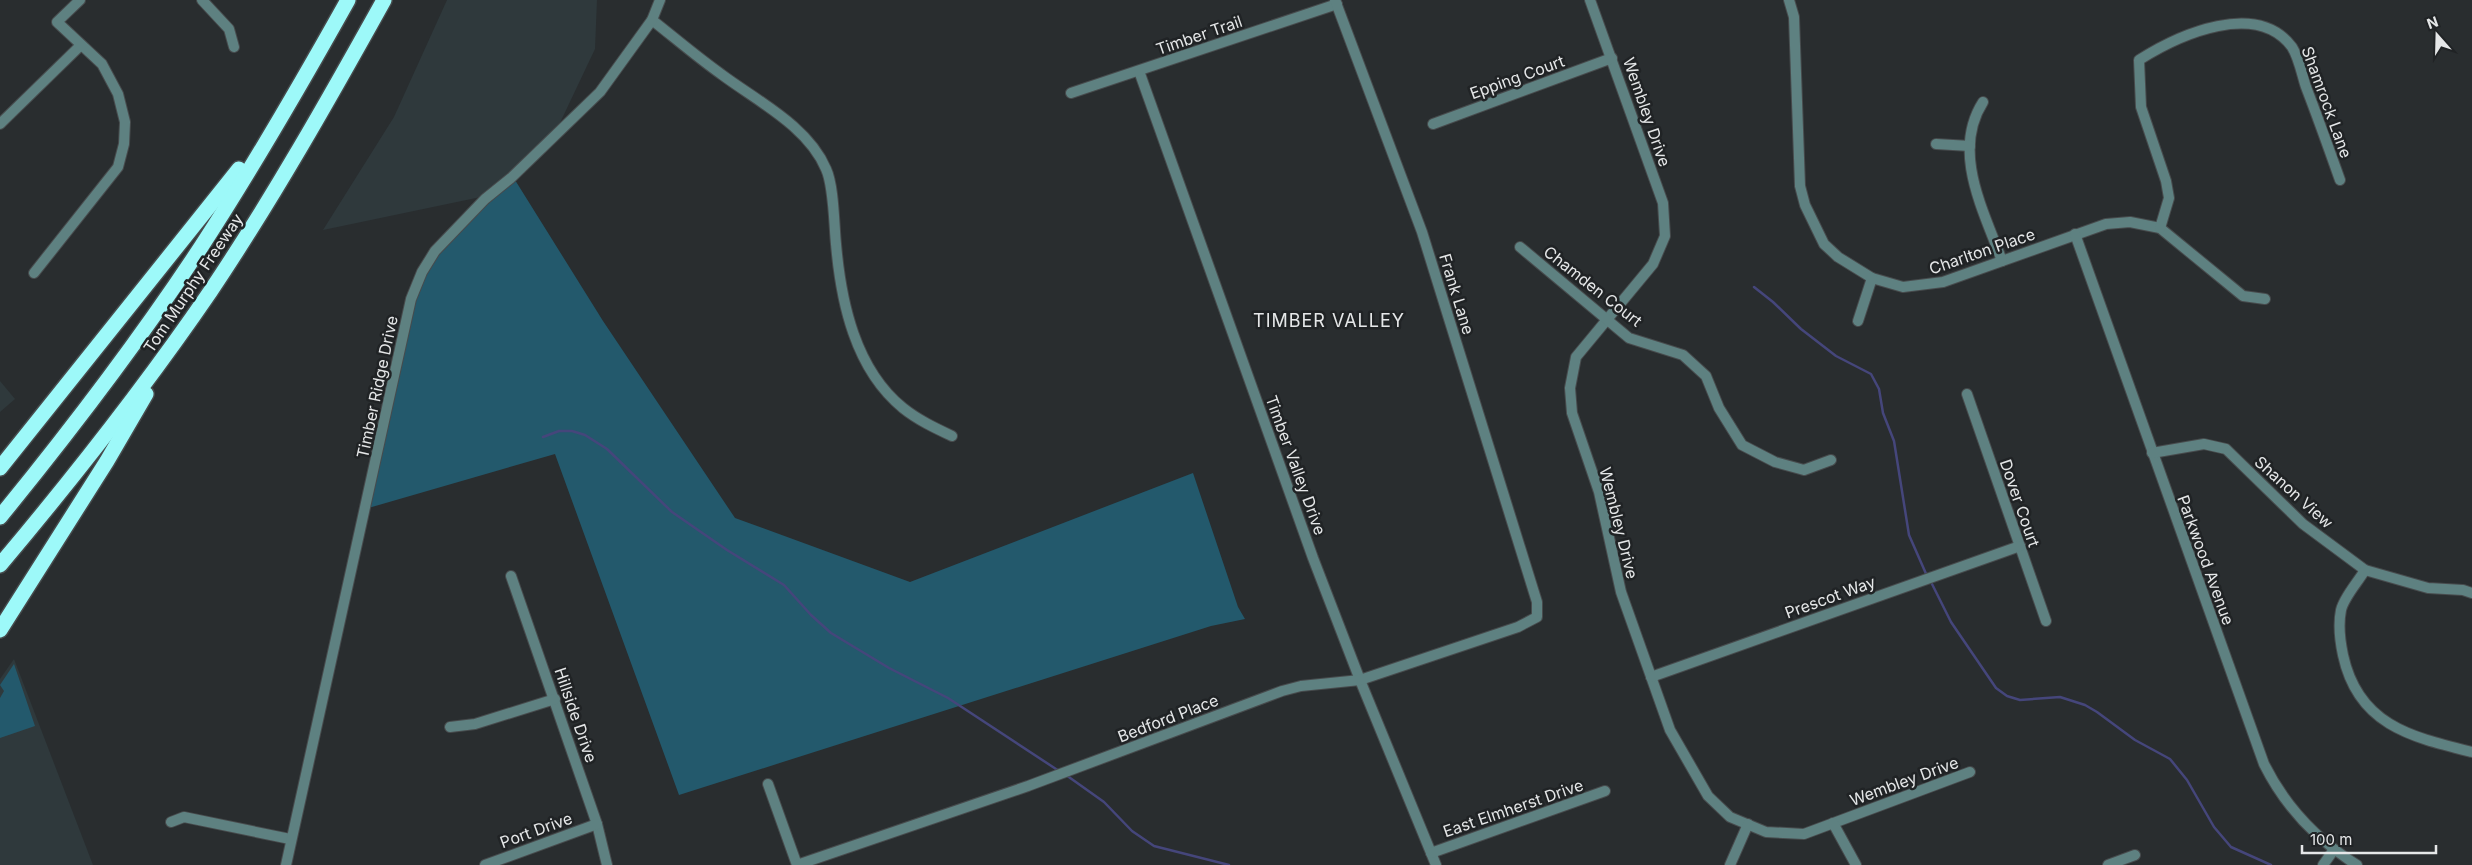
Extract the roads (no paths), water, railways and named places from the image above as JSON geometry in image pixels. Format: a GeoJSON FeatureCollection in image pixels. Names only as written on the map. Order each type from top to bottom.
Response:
{"type":"FeatureCollection","features":[{"type":"Feature","properties":{"kind":"highway","name":"Tom Murphy Freeway"},"geometry":{"type":"LineString","coordinates":[[0,517],[45,462],[158,310],[201,247],[284,113],[348,0]]}},
{"type":"Feature","properties":{"kind":"highway","name":"Tom Murphy Freeway"},"geometry":{"type":"LineString","coordinates":[[0,565],[73,477],[162,361],[210,291],[264,207],[340,80],[384,0]]}},
{"type":"Feature","properties":{"kind":"highway"},"geometry":{"type":"LineString","coordinates":[[0,468],[38,418],[117,325],[284,113]]}},
{"type":"Feature","properties":{"kind":"highway"},"geometry":{"type":"LineString","coordinates":[[0,630],[107,461],[136,412],[162,361]]}},
{"type":"Feature","properties":{"kind":"highway"},"geometry":{"type":"LineString","coordinates":[[0,452],[38,418]]}},
{"type":"Feature","properties":{"kind":"street"},"geometry":{"type":"LineString","coordinates":[[34,273],[118,167],[124,144],[125,122],[118,94],[102,64],[57,22],[80,0]]}},
{"type":"Feature","properties":{"kind":"street"},"geometry":{"type":"LineString","coordinates":[[202,0],[230,29],[234,47]]}},
{"type":"Feature","properties":{"kind":"street","name":"Timber Ridge Drive"},"geometry":{"type":"LineString","coordinates":[[286,865],[411,299],[422,272],[435,251],[485,199],[511,178],[600,92],[652,20],[660,0]]}},
{"type":"Feature","properties":{"kind":"street","name":"Wembley Drive"},"geometry":{"type":"LineString","coordinates":[[1590,0],[1663,203],[1665,236],[1653,264],[1576,358],[1570,388],[1572,413],[1599,492],[1621,592],[1670,730],[1708,796],[1730,817],[1766,832],[1804,834],[1970,772]]}},
{"type":"Feature","properties":{"kind":"street","name":"Charlton Place"},"geometry":{"type":"LineString","coordinates":[[1789,0],[1794,17],[1800,186],[1805,205],[1824,244],[1838,257],[1872,278],[1903,287],[1926,286],[1943,282],[2106,224],[2130,222],[2160,228],[2243,296],[2265,299]]}},
{"type":"Feature","properties":{"kind":"street","name":"Timber Trail"},"geometry":{"type":"LineString","coordinates":[[1071,94],[1336,2]]}},
{"type":"Feature","properties":{"kind":"street","name":"Frank Lane"},"geometry":{"type":"LineString","coordinates":[[1336,2],[1422,232],[1537,602]]}},
{"type":"Feature","properties":{"kind":"street","name":"Shamrock Lane"},"geometry":{"type":"LineString","coordinates":[[2160,228],[2168,198],[2168,189],[2141,107],[2140,60],[2173,38],[2221,22],[2243,19],[2273,28],[2292,48],[2340,180]]}},
{"type":"Feature","properties":{"kind":"street"},"geometry":{"type":"LineString","coordinates":[[652,20],[718,72],[796,128],[814,150],[827,170],[841,286],[857,342],[885,390],[902,407],[926,424],[952,436]]}},
{"type":"Feature","properties":{"kind":"street"},"geometry":{"type":"LineString","coordinates":[[0,124],[81,45]]}},
{"type":"Feature","properties":{"kind":"street","name":"Epping Court"},"geometry":{"type":"LineString","coordinates":[[1433,124],[1612,58]]}},
{"type":"Feature","properties":{"kind":"street","name":"Timber Valley Drive"},"geometry":{"type":"LineString","coordinates":[[1140,70],[1313,558],[1360,680],[1436,865]]}},
{"type":"Feature","properties":{"kind":"street"},"geometry":{"type":"LineString","coordinates":[[1983,102],[1974,115],[1970,146],[1971,174],[2002,260]]}},
{"type":"Feature","properties":{"kind":"street"},"geometry":{"type":"LineString","coordinates":[[1936,144],[1970,146]]}},
{"type":"Feature","properties":{"kind":"street","name":"Parkwood Avenue"},"geometry":{"type":"LineString","coordinates":[[2075,234],[2264,764],[2274,784],[2290,806],[2333,850],[2357,865]]}},
{"type":"Feature","properties":{"kind":"street","name":"Chamden Court"},"geometry":{"type":"LineString","coordinates":[[1520,247],[1606,321],[1629,338],[1683,355],[1689,360],[1706,376],[1719,408],[1742,445],[1775,462],[1804,470],[1831,460]]}},
{"type":"Feature","properties":{"kind":"street"},"geometry":{"type":"LineString","coordinates":[[1858,321],[1872,278]]}},
{"type":"Feature","properties":{"kind":"street","name":"Dover Court"},"geometry":{"type":"LineString","coordinates":[[1967,394],[2046,621]]}},
{"type":"Feature","properties":{"kind":"street","name":"Shanon View"},"geometry":{"type":"LineString","coordinates":[[2152,453],[2204,444],[2226,448],[2303,524],[2365,570],[2428,588],[2463,590],[2472,593]]}},
{"type":"Feature","properties":{"kind":"street","name":"Prescot Way"},"geometry":{"type":"LineString","coordinates":[[1651,677],[2020,546]]}},
{"type":"Feature","properties":{"kind":"street"},"geometry":{"type":"LineString","coordinates":[[2365,570],[2341,608],[2339,636],[2348,677],[2358,697],[2377,717],[2404,732],[2472,752]]}},
{"type":"Feature","properties":{"kind":"street","name":"Hillside Drive"},"geometry":{"type":"LineString","coordinates":[[511,576],[598,824],[607,865]]}},
{"type":"Feature","properties":{"kind":"street","name":"Bedford Place"},"geometry":{"type":"LineString","coordinates":[[797,865],[1036,783],[1282,691],[1302,686],[1360,680],[1518,627],[1537,617],[1537,602]]}},
{"type":"Feature","properties":{"kind":"street"},"geometry":{"type":"LineString","coordinates":[[450,726],[476,724],[555,699]]}},
{"type":"Feature","properties":{"kind":"street"},"geometry":{"type":"LineString","coordinates":[[768,784],[797,865]]}},
{"type":"Feature","properties":{"kind":"street","name":"East Elmherst Drive"},"geometry":{"type":"LineString","coordinates":[[1431,853],[1605,792]]}},
{"type":"Feature","properties":{"kind":"street"},"geometry":{"type":"LineString","coordinates":[[171,822],[184,817],[290,840]]}},
{"type":"Feature","properties":{"kind":"street"},"geometry":{"type":"LineString","coordinates":[[1833,823],[1856,865]]}},
{"type":"Feature","properties":{"kind":"street","name":"Port Drive"},"geometry":{"type":"LineString","coordinates":[[485,865],[598,824]]}},
{"type":"Feature","properties":{"kind":"street"},"geometry":{"type":"LineString","coordinates":[[1730,865],[1748,824]]}},
{"type":"Feature","properties":{"kind":"street"},"geometry":{"type":"LineString","coordinates":[[2323,865],[2333,850]]}},
{"type":"Feature","properties":{"kind":"street"},"geometry":{"type":"LineString","coordinates":[[2108,865],[2134,855]]}},
{"type":"Feature","properties":{"kind":"waterway"},"geometry":{"type":"LineString","coordinates":[[1754,287],[1801,329],[1836,356],[1871,374],[1879,389],[1883,413],[1894,441],[1909,535],[1927,576]]}},
{"type":"Feature","properties":{"kind":"waterway"},"geometry":{"type":"LineString","coordinates":[[543,437],[559,431],[572,431],[585,435],[607,449],[672,512],[727,550],[784,585],[811,615],[831,633],[889,668],[948,698],[1059,771]]}},
{"type":"Feature","properties":{"kind":"waterway"},"geometry":{"type":"LineString","coordinates":[[1930,580],[1951,622],[1996,688],[2007,696],[2020,700],[2060,697],[2085,705],[2097,712],[2135,740],[2170,759],[2187,780],[2214,827],[2231,847],[2271,865]]}},
{"type":"Feature","properties":{"kind":"waterway"},"geometry":{"type":"LineString","coordinates":[[1066,775],[1104,802],[1132,831],[1154,846],[1229,865]]}},
{"type":"Feature","properties":{"kind":"district","name":"TIMBER VALLEY"},"geometry":{"type":"Point","coordinates":[1329,321]}}]}
